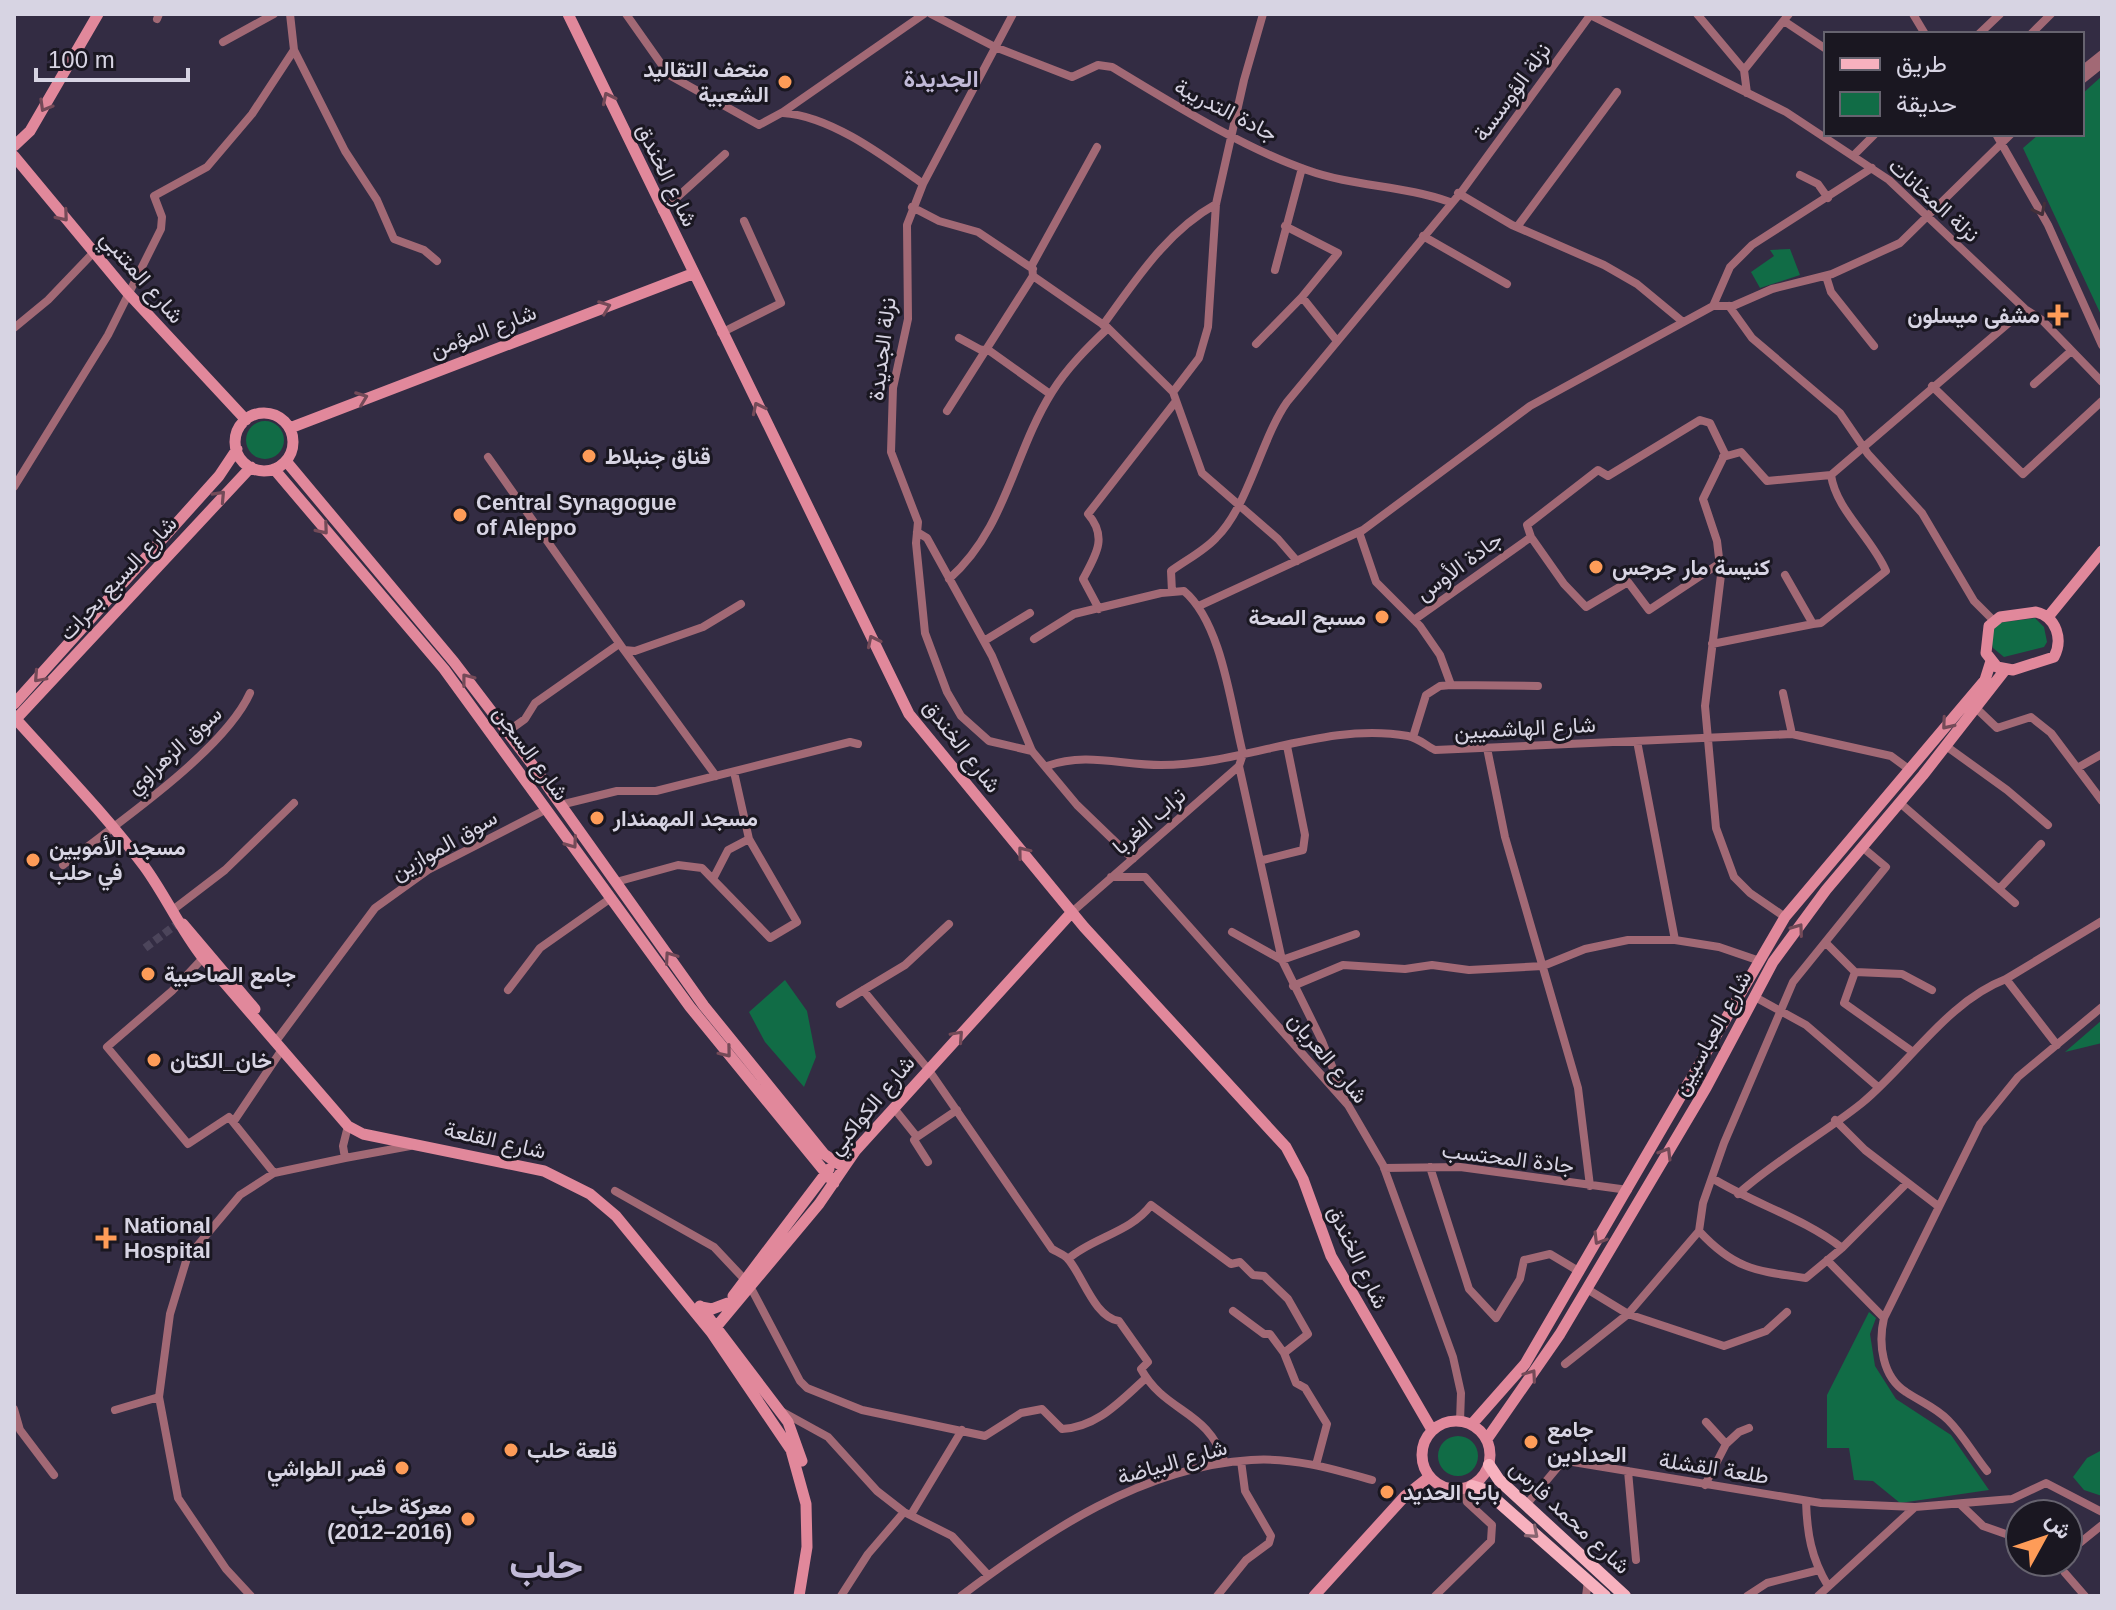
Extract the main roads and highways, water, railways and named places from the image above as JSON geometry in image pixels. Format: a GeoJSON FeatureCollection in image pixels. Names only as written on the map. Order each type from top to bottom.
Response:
{"type":"FeatureCollection","features":[{"type":"Feature","properties":{"kind":"main road"},"geometry":{"type":"LineString","coordinates":[[14,146],[30,131],[98,14]]}},
{"type":"Feature","properties":{"kind":"main road","name":"شارع الخندق"},"geometry":{"type":"LineString","coordinates":[[568,14],[909,714],[1072,912],[1286,1147],[1303,1179],[1331,1256],[1432,1430]]}},
{"type":"Feature","properties":{"kind":"main road"},"geometry":{"type":"LineString","coordinates":[[14,131],[30,131]]}},
{"type":"Feature","properties":{"kind":"main road","name":"شارع المتنبي"},"geometry":{"type":"LineString","coordinates":[[14,156],[127,292],[246,420]]}},
{"type":"Feature","properties":{"kind":"main road","name":"شارع المؤمن"},"geometry":{"type":"LineString","coordinates":[[290,428],[692,274]]}},
{"type":"Feature","properties":{"kind":"main road"},"geometry":{"type":"LineString","coordinates":[[270,413],[290,428],[293,449],[286,461],[274,469],[251,467],[237,449],[238,430],[246,420],[270,413]]}},
{"type":"Feature","properties":{"kind":"main road","name":"شارع السبع بحرات"},"geometry":{"type":"LineString","coordinates":[[14,704],[219,476],[237,449]]}},
{"type":"Feature","properties":{"kind":"main road","name":"شارع السجن"},"geometry":{"type":"LineString","coordinates":[[286,461],[507,732],[704,1006],[838,1165]]}},
{"type":"Feature","properties":{"kind":"main road","name":"شارع السبع بحرات"},"geometry":{"type":"LineString","coordinates":[[15,718],[251,467]]}},
{"type":"Feature","properties":{"kind":"main road","name":"شارع السجن"},"geometry":{"type":"LineString","coordinates":[[274,469],[444,669],[690,1007],[830,1178]]}},
{"type":"Feature","properties":{"kind":"main road"},"geometry":{"type":"LineString","coordinates":[[2048,617],[2102,551]]}},
{"type":"Feature","properties":{"kind":"main road"},"geometry":{"type":"LineString","coordinates":[[2036,612],[2048,617],[2057,631],[2058,645],[2054,657],[2042,664],[2005,670],[1991,661],[1985,643],[1986,633],[1994,621],[2007,615],[2036,612]]}},
{"type":"Feature","properties":{"kind":"main road","name":"شارع العباسيين"},"geometry":{"type":"LineString","coordinates":[[1466,1422],[1525,1364],[1628,1190],[1757,960],[1785,917],[1985,680],[1991,661]]}},
{"type":"Feature","properties":{"kind":"main road","name":"شارع العباسيين"},"geometry":{"type":"LineString","coordinates":[[1487,1439],[1560,1334],[1587,1289],[1706,1088],[1773,962],[2005,670]]}},
{"type":"Feature","properties":{"kind":"main road"},"geometry":{"type":"LineString","coordinates":[[15,718],[113,826],[183,924],[349,1123]]}},
{"type":"Feature","properties":{"kind":"main road","name":"شارع الكواكبي"},"geometry":{"type":"LineString","coordinates":[[712,1327],[748,1285],[838,1165],[1072,912]]}},
{"type":"Feature","properties":{"kind":"main road"},"geometry":{"type":"LineString","coordinates":[[183,924],[186,936],[203,958],[281,1051],[349,1123],[572,1174],[598,1190],[621,1211],[701,1307],[795,1458],[806,1512],[802,1596]]}},
{"type":"Feature","properties":{"kind":"main road","name":"شارع القلعة"},"geometry":{"type":"LineString","coordinates":[[349,1123],[363,1134],[544,1171],[583,1189],[616,1216],[730,1344],[788,1422],[798,1446],[812,1507],[814,1544],[802,1596]]}},
{"type":"Feature","properties":{"kind":"main road"},"geometry":{"type":"LineString","coordinates":[[701,1307],[712,1309],[732,1303],[728,1327],[730,1344]]}},
{"type":"Feature","properties":{"kind":"main road"},"geometry":{"type":"LineString","coordinates":[[1450,1421],[1466,1422],[1487,1439],[1489,1465],[1467,1487],[1444,1487],[1429,1477],[1421,1458],[1426,1438],[1432,1430],[1450,1421]]}},
{"type":"Feature","properties":{"kind":"main road","name":"شارع محمد فارس"},"geometry":{"type":"LineString","coordinates":[[1489,1465],[1499,1480],[1625,1596]]}},
{"type":"Feature","properties":{"kind":"main road"},"geometry":{"type":"LineString","coordinates":[[1314,1596],[1405,1496],[1429,1477]]}},
{"type":"Feature","properties":{"kind":"main road","name":"شارع محمد فارس"},"geometry":{"type":"LineString","coordinates":[[1467,1487],[1485,1490],[1605,1596]]}},
{"type":"Feature","properties":{"kind":"tunnel"},"geometry":{"type":"LineString","coordinates":[[145,948],[181,921]]}},
{"type":"Feature","properties":{"kind":"place","name":"متحف التقاليد الشعبية"},"geometry":{"type":"Point","coordinates":[785,82]}},
{"type":"Feature","properties":{"kind":"place","name":"مشفى ميسلون"},"geometry":{"type":"Point","coordinates":[2058,315]}},
{"type":"Feature","properties":{"kind":"place","name":"قناق جنبلاط"},"geometry":{"type":"Point","coordinates":[589,456]}},
{"type":"Feature","properties":{"kind":"place","name":"Central Synagogue of Aleppo"},"geometry":{"type":"Point","coordinates":[460,515]}},
{"type":"Feature","properties":{"kind":"place","name":"كنيسة مار جرجس"},"geometry":{"type":"Point","coordinates":[1596,567]}},
{"type":"Feature","properties":{"kind":"place","name":"مسبح الصحة"},"geometry":{"type":"Point","coordinates":[1382,617]}},
{"type":"Feature","properties":{"kind":"place","name":"مسجد المهمندار"},"geometry":{"type":"Point","coordinates":[597,818]}},
{"type":"Feature","properties":{"kind":"place","name":"مسجد الأمويين في حلب"},"geometry":{"type":"Point","coordinates":[33,860]}},
{"type":"Feature","properties":{"kind":"place","name":"جامع الصاحبية"},"geometry":{"type":"Point","coordinates":[148,974]}},
{"type":"Feature","properties":{"kind":"place","name":"خان_الكتان"},"geometry":{"type":"Point","coordinates":[154,1060]}},
{"type":"Feature","properties":{"kind":"place","name":"National Hospital"},"geometry":{"type":"Point","coordinates":[106,1238]}},
{"type":"Feature","properties":{"kind":"place","name":"جامع الحدادين"},"geometry":{"type":"Point","coordinates":[1531,1442]}},
{"type":"Feature","properties":{"kind":"place","name":"قلعة حلب"},"geometry":{"type":"Point","coordinates":[511,1450]}},
{"type":"Feature","properties":{"kind":"place","name":"قصر الطواشي"},"geometry":{"type":"Point","coordinates":[402,1468]}},
{"type":"Feature","properties":{"kind":"place","name":"باب الحديد"},"geometry":{"type":"Point","coordinates":[1387,1492]}},
{"type":"Feature","properties":{"kind":"place","name":"معركة حلب (2012–2016)"},"geometry":{"type":"Point","coordinates":[468,1519]}},
{"type":"Feature","properties":{"kind":"district","name":"الجديدة"},"geometry":{"type":"Point","coordinates":[941,78]}},
{"type":"Feature","properties":{"kind":"district","name":"حلب"},"geometry":{"type":"Point","coordinates":[546,1565]}}]}
